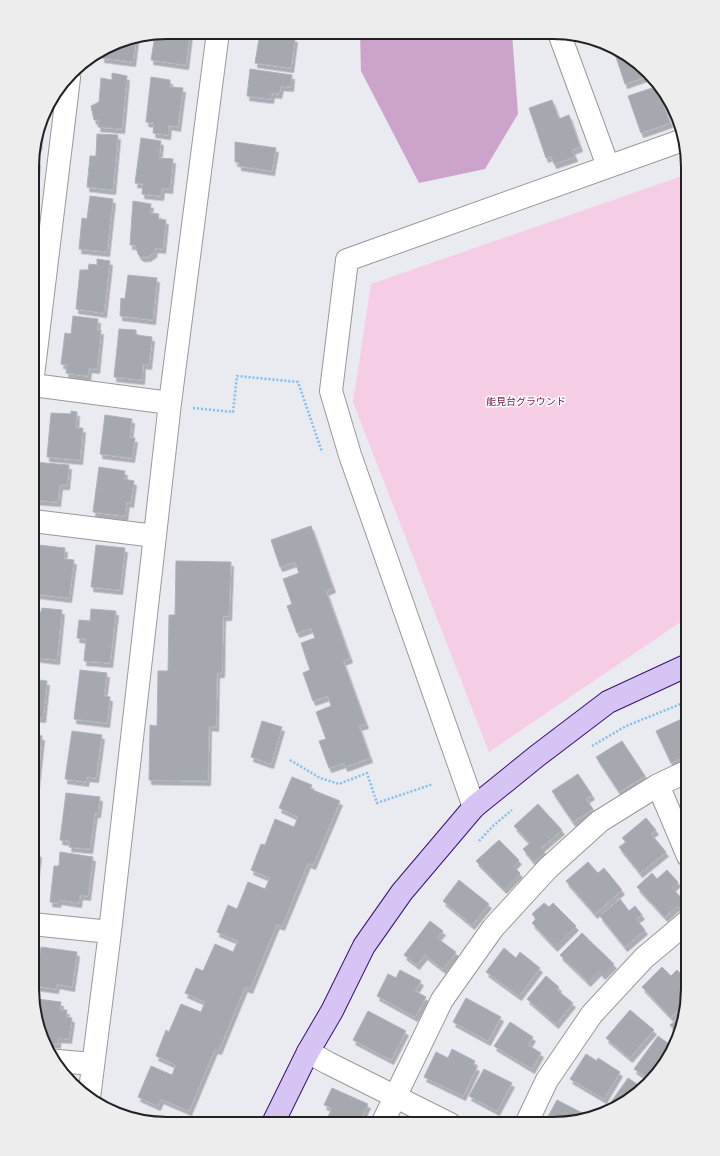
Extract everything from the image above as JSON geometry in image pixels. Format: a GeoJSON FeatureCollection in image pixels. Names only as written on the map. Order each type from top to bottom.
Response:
{"type":"FeatureCollection","features":[{"type":"Feature","properties":{"kind":"street"},"geometry":{"type":"LineString","coordinates":[[90,1091],[110,932],[154,536],[180,405],[217,39]]}},
{"type":"Feature","properties":{"kind":"street"},"geometry":{"type":"LineString","coordinates":[[566,40],[608,166]]}},
{"type":"Feature","properties":{"kind":"street"},"geometry":{"type":"LineString","coordinates":[[39,326],[68,87]]}},
{"type":"Feature","properties":{"kind":"street"},"geometry":{"type":"LineString","coordinates":[[474,807],[350,455],[331,391],[347,260],[679,141]]}},
{"type":"Feature","properties":{"kind":"street"},"geometry":{"type":"LineString","coordinates":[[39,386],[180,405]]}},
{"type":"Feature","properties":{"kind":"street"},"geometry":{"type":"LineString","coordinates":[[39,522],[154,536]]}},
{"type":"Feature","properties":{"kind":"street"},"geometry":{"type":"LineString","coordinates":[[276,1117],[308,1052],[332,1011],[364,946],[402,892],[474,807],[537,756],[608,702],[681,668]]}},
{"type":"Feature","properties":{"kind":"street"},"geometry":{"type":"LineString","coordinates":[[386,1117],[442,1000],[493,928],[548,868],[600,821],[658,785],[681,774]]}},
{"type":"Feature","properties":{"kind":"street"},"geometry":{"type":"LineString","coordinates":[[658,785],[681,839]]}},
{"type":"Feature","properties":{"kind":"street"},"geometry":{"type":"LineString","coordinates":[[39,925],[110,932]]}},
{"type":"Feature","properties":{"kind":"street"},"geometry":{"type":"LineString","coordinates":[[529,1117],[546,1080],[592,1014],[644,958],[681,927]]}},
{"type":"Feature","properties":{"kind":"street"},"geometry":{"type":"LineString","coordinates":[[308,1052],[436,1117]]}},
{"type":"Feature","properties":{"kind":"street"},"geometry":{"type":"LineString","coordinates":[[62,1061],[93,1064]]}},
{"type":"Feature","properties":{"kind":"path"},"geometry":{"type":"LineString","coordinates":[[180,405],[233,412],[237,376],[298,382],[322,452]]}},
{"type":"Feature","properties":{"kind":"path"},"geometry":{"type":"LineString","coordinates":[[589,748],[626,726],[681,705]]}},
{"type":"Feature","properties":{"kind":"path"},"geometry":{"type":"LineString","coordinates":[[290,760],[320,778],[339,784],[367,773],[377,803],[433,784]]}},
{"type":"Feature","properties":{"kind":"path"},"geometry":{"type":"LineString","coordinates":[[474,846],[493,826],[516,806]]}},
{"type":"Feature","properties":{"kind":"shaded area"},"geometry":{"type":"Polygon","coordinates":[[[360,39],[512,39],[518,114],[485,169],[419,183],[361,71],[360,39]]]}},
{"type":"Feature","properties":{"kind":"green space","name":"能見台グラウンド"},"geometry":{"type":"Polygon","coordinates":[[[681,176],[681,622],[489,752],[353,402],[371,284],[681,176]]]}},
{"type":"Feature","properties":{"kind":"building"},"geometry":{"type":"Polygon","coordinates":[[[189,39],[186,65],[151,60],[154,40],[189,39]]]}},
{"type":"Feature","properties":{"kind":"building"},"geometry":{"type":"Polygon","coordinates":[[[259,39],[295,39],[291,68],[255,63],[259,39]]]}},
{"type":"Feature","properties":{"kind":"building"},"geometry":{"type":"Polygon","coordinates":[[[135,43],[133,62],[102,58],[111,52],[135,43]]]}},
{"type":"Feature","properties":{"kind":"building"},"geometry":{"type":"Polygon","coordinates":[[[615,55],[631,66],[644,78],[625,84],[615,55]]]}},
{"type":"Feature","properties":{"kind":"building"},"geometry":{"type":"Polygon","coordinates":[[[250,69],[292,75],[291,87],[281,86],[279,94],[272,93],[271,99],[247,96],[250,69]]]}},
{"type":"Feature","properties":{"kind":"building"},"geometry":{"type":"Polygon","coordinates":[[[112,73],[127,76],[122,129],[98,127],[99,120],[94,120],[91,106],[99,102],[101,78],[112,80],[112,73]]]}},
{"type":"Feature","properties":{"kind":"building"},"geometry":{"type":"Polygon","coordinates":[[[151,77],[170,80],[170,87],[183,88],[178,127],[169,125],[168,135],[153,133],[154,123],[146,122],[151,77]]]}},
{"type":"Feature","properties":{"kind":"building"},"geometry":{"type":"Polygon","coordinates":[[[653,88],[661,99],[670,123],[641,133],[628,96],[653,88]]]}},
{"type":"Feature","properties":{"kind":"building"},"geometry":{"type":"Polygon","coordinates":[[[552,100],[559,119],[569,115],[580,147],[572,150],[575,157],[554,164],[551,156],[546,158],[529,108],[552,100]]]}},
{"type":"Feature","properties":{"kind":"building"},"geometry":{"type":"Polygon","coordinates":[[[97,134],[118,135],[113,190],[87,187],[90,156],[96,156],[97,134]]]}},
{"type":"Feature","properties":{"kind":"building"},"geometry":{"type":"Polygon","coordinates":[[[141,138],[161,141],[159,158],[173,159],[170,189],[162,188],[161,196],[142,194],[143,184],[135,183],[141,138]]]}},
{"type":"Feature","properties":{"kind":"building"},"geometry":{"type":"Polygon","coordinates":[[[235,142],[276,148],[272,171],[239,166],[239,162],[235,162],[235,142]]]}},
{"type":"Feature","properties":{"kind":"building"},"geometry":{"type":"Polygon","coordinates":[[[90,196],[113,199],[107,252],[79,249],[82,218],[87,219],[90,196]]]}},
{"type":"Feature","properties":{"kind":"building"},"geometry":{"type":"Polygon","coordinates":[[[133,201],[151,204],[150,213],[159,214],[158,219],[166,220],[163,249],[155,248],[154,253],[148,257],[141,257],[138,254],[135,245],[130,245],[133,201]]]}},
{"type":"Feature","properties":{"kind":"building"},"geometry":{"type":"Polygon","coordinates":[[[97,259],[110,261],[104,313],[76,309],[80,270],[88,270],[89,264],[97,265],[97,259]]]}},
{"type":"Feature","properties":{"kind":"building"},"geometry":{"type":"Polygon","coordinates":[[[128,275],[157,278],[153,320],[120,316],[121,298],[125,299],[128,275]]]}},
{"type":"Feature","properties":{"kind":"building"},"geometry":{"type":"Polygon","coordinates":[[[73,316],[98,319],[97,330],[101,330],[97,369],[89,368],[88,376],[66,373],[67,365],[61,364],[65,333],[71,334],[73,316]]]}},
{"type":"Feature","properties":{"kind":"building"},"geometry":{"type":"Polygon","coordinates":[[[119,329],[136,330],[136,335],[152,337],[149,365],[143,364],[142,380],[114,377],[119,329]]]}},
{"type":"Feature","properties":{"kind":"building"},"geometry":{"type":"Polygon","coordinates":[[[71,411],[77,412],[76,428],[83,428],[80,460],[47,457],[51,413],[71,414],[71,411]]]}},
{"type":"Feature","properties":{"kind":"building"},"geometry":{"type":"Polygon","coordinates":[[[105,415],[132,419],[130,438],[135,438],[132,458],[100,454],[105,415]]]}},
{"type":"Feature","properties":{"kind":"building"},"geometry":{"type":"Polygon","coordinates":[[[39,462],[69,465],[67,485],[60,485],[58,502],[39,500],[39,462]]]}},
{"type":"Feature","properties":{"kind":"building"},"geometry":{"type":"Polygon","coordinates":[[[99,467],[125,471],[124,479],[134,481],[131,503],[127,502],[125,516],[93,512],[99,467]]]}},
{"type":"Feature","properties":{"kind":"building"},"geometry":{"type":"Polygon","coordinates":[[[311,526],[333,588],[326,591],[350,658],[343,661],[366,724],[359,726],[370,758],[345,767],[344,763],[329,768],[319,741],[326,739],[316,712],[331,706],[328,696],[313,701],[303,673],[310,670],[301,643],[315,638],[311,628],[297,633],[287,606],[292,604],[283,579],[299,573],[295,562],[280,567],[271,540],[311,526]]]}},
{"type":"Feature","properties":{"kind":"building"},"geometry":{"type":"Polygon","coordinates":[[[39,545],[65,548],[64,559],[74,560],[69,598],[39,594],[39,545]]]}},
{"type":"Feature","properties":{"kind":"building"},"geometry":{"type":"Polygon","coordinates":[[[96,545],[125,548],[120,590],[91,587],[96,545]]]}},
{"type":"Feature","properties":{"kind":"building"},"geometry":{"type":"Polygon","coordinates":[[[176,561],[231,562],[229,616],[223,616],[222,673],[217,673],[216,727],[209,726],[208,781],[149,780],[150,725],[157,726],[158,671],[168,671],[169,615],[175,615],[176,561]]]}},
{"type":"Feature","properties":{"kind":"building"},"geometry":{"type":"Polygon","coordinates":[[[42,608],[62,610],[57,660],[39,658],[39,612],[41,612],[42,608]]]}},
{"type":"Feature","properties":{"kind":"building"},"geometry":{"type":"Polygon","coordinates":[[[91,609],[116,611],[110,663],[84,661],[86,639],[77,638],[79,620],[90,621],[91,609]]]}},
{"type":"Feature","properties":{"kind":"building"},"geometry":{"type":"Polygon","coordinates":[[[80,670],[107,673],[104,696],[110,697],[107,723],[74,719],[80,670]]]}},
{"type":"Feature","properties":{"kind":"building"},"geometry":{"type":"Polygon","coordinates":[[[39,680],[47,681],[43,718],[39,718],[39,680]]]}},
{"type":"Feature","properties":{"kind":"building"},"geometry":{"type":"Polygon","coordinates":[[[681,719],[681,758],[671,763],[656,731],[681,719]]]}},
{"type":"Feature","properties":{"kind":"building"},"geometry":{"type":"Polygon","coordinates":[[[262,721],[282,727],[271,764],[251,757],[262,721]]]}},
{"type":"Feature","properties":{"kind":"building"},"geometry":{"type":"Polygon","coordinates":[[[72,731],[102,735],[96,778],[87,777],[86,782],[65,779],[72,731]]]}},
{"type":"Feature","properties":{"kind":"building"},"geometry":{"type":"Polygon","coordinates":[[[39,735],[42,736],[39,764],[39,735]]]}},
{"type":"Feature","properties":{"kind":"building"},"geometry":{"type":"Polygon","coordinates":[[[622,741],[645,776],[619,792],[596,757],[622,741]]]}},
{"type":"Feature","properties":{"kind":"building"},"geometry":{"type":"Polygon","coordinates":[[[578,774],[592,795],[586,799],[593,809],[573,822],[552,791],[578,774]]]}},
{"type":"Feature","properties":{"kind":"building"},"geometry":{"type":"Polygon","coordinates":[[[292,777],[312,785],[310,789],[340,801],[313,865],[308,863],[282,926],[277,924],[250,989],[245,987],[219,1050],[215,1049],[189,1111],[161,1099],[158,1106],[138,1097],[151,1066],[172,1075],[176,1065],[156,1056],[166,1030],[169,1032],[181,1004],[201,1012],[205,1002],[185,993],[196,968],[203,971],[215,944],[233,952],[238,941],[217,932],[228,905],[237,909],[248,882],[265,889],[270,878],[251,870],[261,844],[265,845],[275,819],[294,827],[298,817],[279,808],[292,777]]]}},
{"type":"Feature","properties":{"kind":"building"},"geometry":{"type":"Polygon","coordinates":[[[66,793],[100,797],[98,813],[95,813],[90,849],[69,847],[70,841],[60,840],[66,793]]]}},
{"type":"Feature","properties":{"kind":"building"},"geometry":{"type":"Polygon","coordinates":[[[538,804],[562,830],[541,848],[545,852],[534,862],[523,849],[530,843],[514,826],[538,804]]]}},
{"type":"Feature","properties":{"kind":"building"},"geometry":{"type":"Polygon","coordinates":[[[646,818],[656,830],[651,834],[666,852],[640,873],[619,847],[626,842],[622,838],[646,818]]]}},
{"type":"Feature","properties":{"kind":"building"},"geometry":{"type":"Polygon","coordinates":[[[499,840],[519,860],[513,866],[520,873],[504,889],[476,861],[499,840]]]}},
{"type":"Feature","properties":{"kind":"building"},"geometry":{"type":"Polygon","coordinates":[[[60,852],[93,857],[88,896],[80,895],[79,903],[59,900],[58,903],[50,902],[54,866],[59,866],[60,852]]]}},
{"type":"Feature","properties":{"kind":"building"},"geometry":{"type":"Polygon","coordinates":[[[588,862],[598,873],[604,868],[622,890],[595,914],[566,881],[588,862]]]}},
{"type":"Feature","properties":{"kind":"building"},"geometry":{"type":"Polygon","coordinates":[[[667,870],[678,882],[672,888],[681,898],[681,907],[680,908],[677,906],[665,917],[637,887],[652,873],[657,879],[667,870]]]}},
{"type":"Feature","properties":{"kind":"building"},"geometry":{"type":"Polygon","coordinates":[[[459,880],[489,904],[472,925],[443,901],[459,880]]]}},
{"type":"Feature","properties":{"kind":"building"},"geometry":{"type":"Polygon","coordinates":[[[620,899],[629,911],[635,906],[642,915],[636,919],[645,930],[625,947],[600,916],[620,899]]]}},
{"type":"Feature","properties":{"kind":"building"},"geometry":{"type":"Polygon","coordinates":[[[544,903],[549,907],[553,903],[576,926],[555,947],[532,923],[536,919],[532,914],[544,903]]]}},
{"type":"Feature","properties":{"kind":"building"},"geometry":{"type":"Polygon","coordinates":[[[430,921],[443,931],[437,938],[456,952],[443,969],[425,955],[417,965],[404,955],[430,921]]]}},
{"type":"Feature","properties":{"kind":"building"},"geometry":{"type":"Polygon","coordinates":[[[582,933],[614,964],[603,975],[599,971],[588,982],[560,955],[582,933]]]}},
{"type":"Feature","properties":{"kind":"building"},"geometry":{"type":"Polygon","coordinates":[[[41,947],[77,952],[72,987],[57,984],[56,989],[39,987],[39,960],[41,947]]]}},
{"type":"Feature","properties":{"kind":"building"},"geometry":{"type":"Polygon","coordinates":[[[504,948],[516,958],[520,952],[540,968],[519,996],[486,972],[504,948]]]}},
{"type":"Feature","properties":{"kind":"building"},"geometry":{"type":"Polygon","coordinates":[[[662,967],[671,976],[677,970],[681,974],[680,1009],[671,1017],[642,987],[662,967]]]}},
{"type":"Feature","properties":{"kind":"building"},"geometry":{"type":"Polygon","coordinates":[[[400,970],[421,981],[415,991],[426,997],[415,1017],[377,996],[388,974],[396,978],[400,970]]]}},
{"type":"Feature","properties":{"kind":"building"},"geometry":{"type":"Polygon","coordinates":[[[546,976],[559,987],[557,990],[573,1003],[556,1024],[527,999],[546,976]]]}},
{"type":"Feature","properties":{"kind":"building"},"geometry":{"type":"Polygon","coordinates":[[[466,998],[501,1017],[488,1041],[453,1022],[466,998]]]}},
{"type":"Feature","properties":{"kind":"building"},"geometry":{"type":"Polygon","coordinates":[[[39,999],[61,1002],[60,1010],[67,1010],[66,1017],[72,1018],[69,1039],[58,1038],[58,1044],[51,1043],[49,1038],[43,1022],[39,999]]]}},
{"type":"Feature","properties":{"kind":"building"},"geometry":{"type":"Polygon","coordinates":[[[630,1010],[654,1030],[630,1058],[606,1038],[630,1010]]]}},
{"type":"Feature","properties":{"kind":"building"},"geometry":{"type":"Polygon","coordinates":[[[368,1011],[406,1031],[391,1060],[353,1040],[368,1011]]]}},
{"type":"Feature","properties":{"kind":"building"},"geometry":{"type":"Polygon","coordinates":[[[677,1019],[674,1030],[670,1025],[677,1019]]]}},
{"type":"Feature","properties":{"kind":"building"},"geometry":{"type":"Polygon","coordinates":[[[510,1022],[533,1037],[528,1045],[541,1053],[532,1069],[494,1046],[510,1022]]]}},
{"type":"Feature","properties":{"kind":"building"},"geometry":{"type":"Polygon","coordinates":[[[658,1036],[669,1044],[664,1053],[645,1077],[634,1069],[658,1036]]]}},
{"type":"Feature","properties":{"kind":"building"},"geometry":{"type":"Polygon","coordinates":[[[452,1049],[475,1061],[473,1065],[477,1067],[463,1096],[424,1077],[436,1052],[448,1058],[452,1049]]]}},
{"type":"Feature","properties":{"kind":"building"},"geometry":{"type":"Polygon","coordinates":[[[586,1054],[597,1061],[598,1058],[620,1072],[604,1099],[570,1079],[586,1054]]]}},
{"type":"Feature","properties":{"kind":"building"},"geometry":{"type":"Polygon","coordinates":[[[484,1069],[512,1083],[497,1111],[469,1096],[484,1069]]]}},
{"type":"Feature","properties":{"kind":"building"},"geometry":{"type":"Polygon","coordinates":[[[628,1078],[637,1084],[617,1100],[611,1102],[628,1078]]]}},
{"type":"Feature","properties":{"kind":"building"},"geometry":{"type":"Polygon","coordinates":[[[332,1088],[368,1104],[362,1117],[328,1117],[332,1108],[324,1105],[332,1088]]]}},
{"type":"Feature","properties":{"kind":"building"},"geometry":{"type":"Polygon","coordinates":[[[557,1100],[583,1114],[569,1116],[548,1117],[557,1100]]]}}]}
